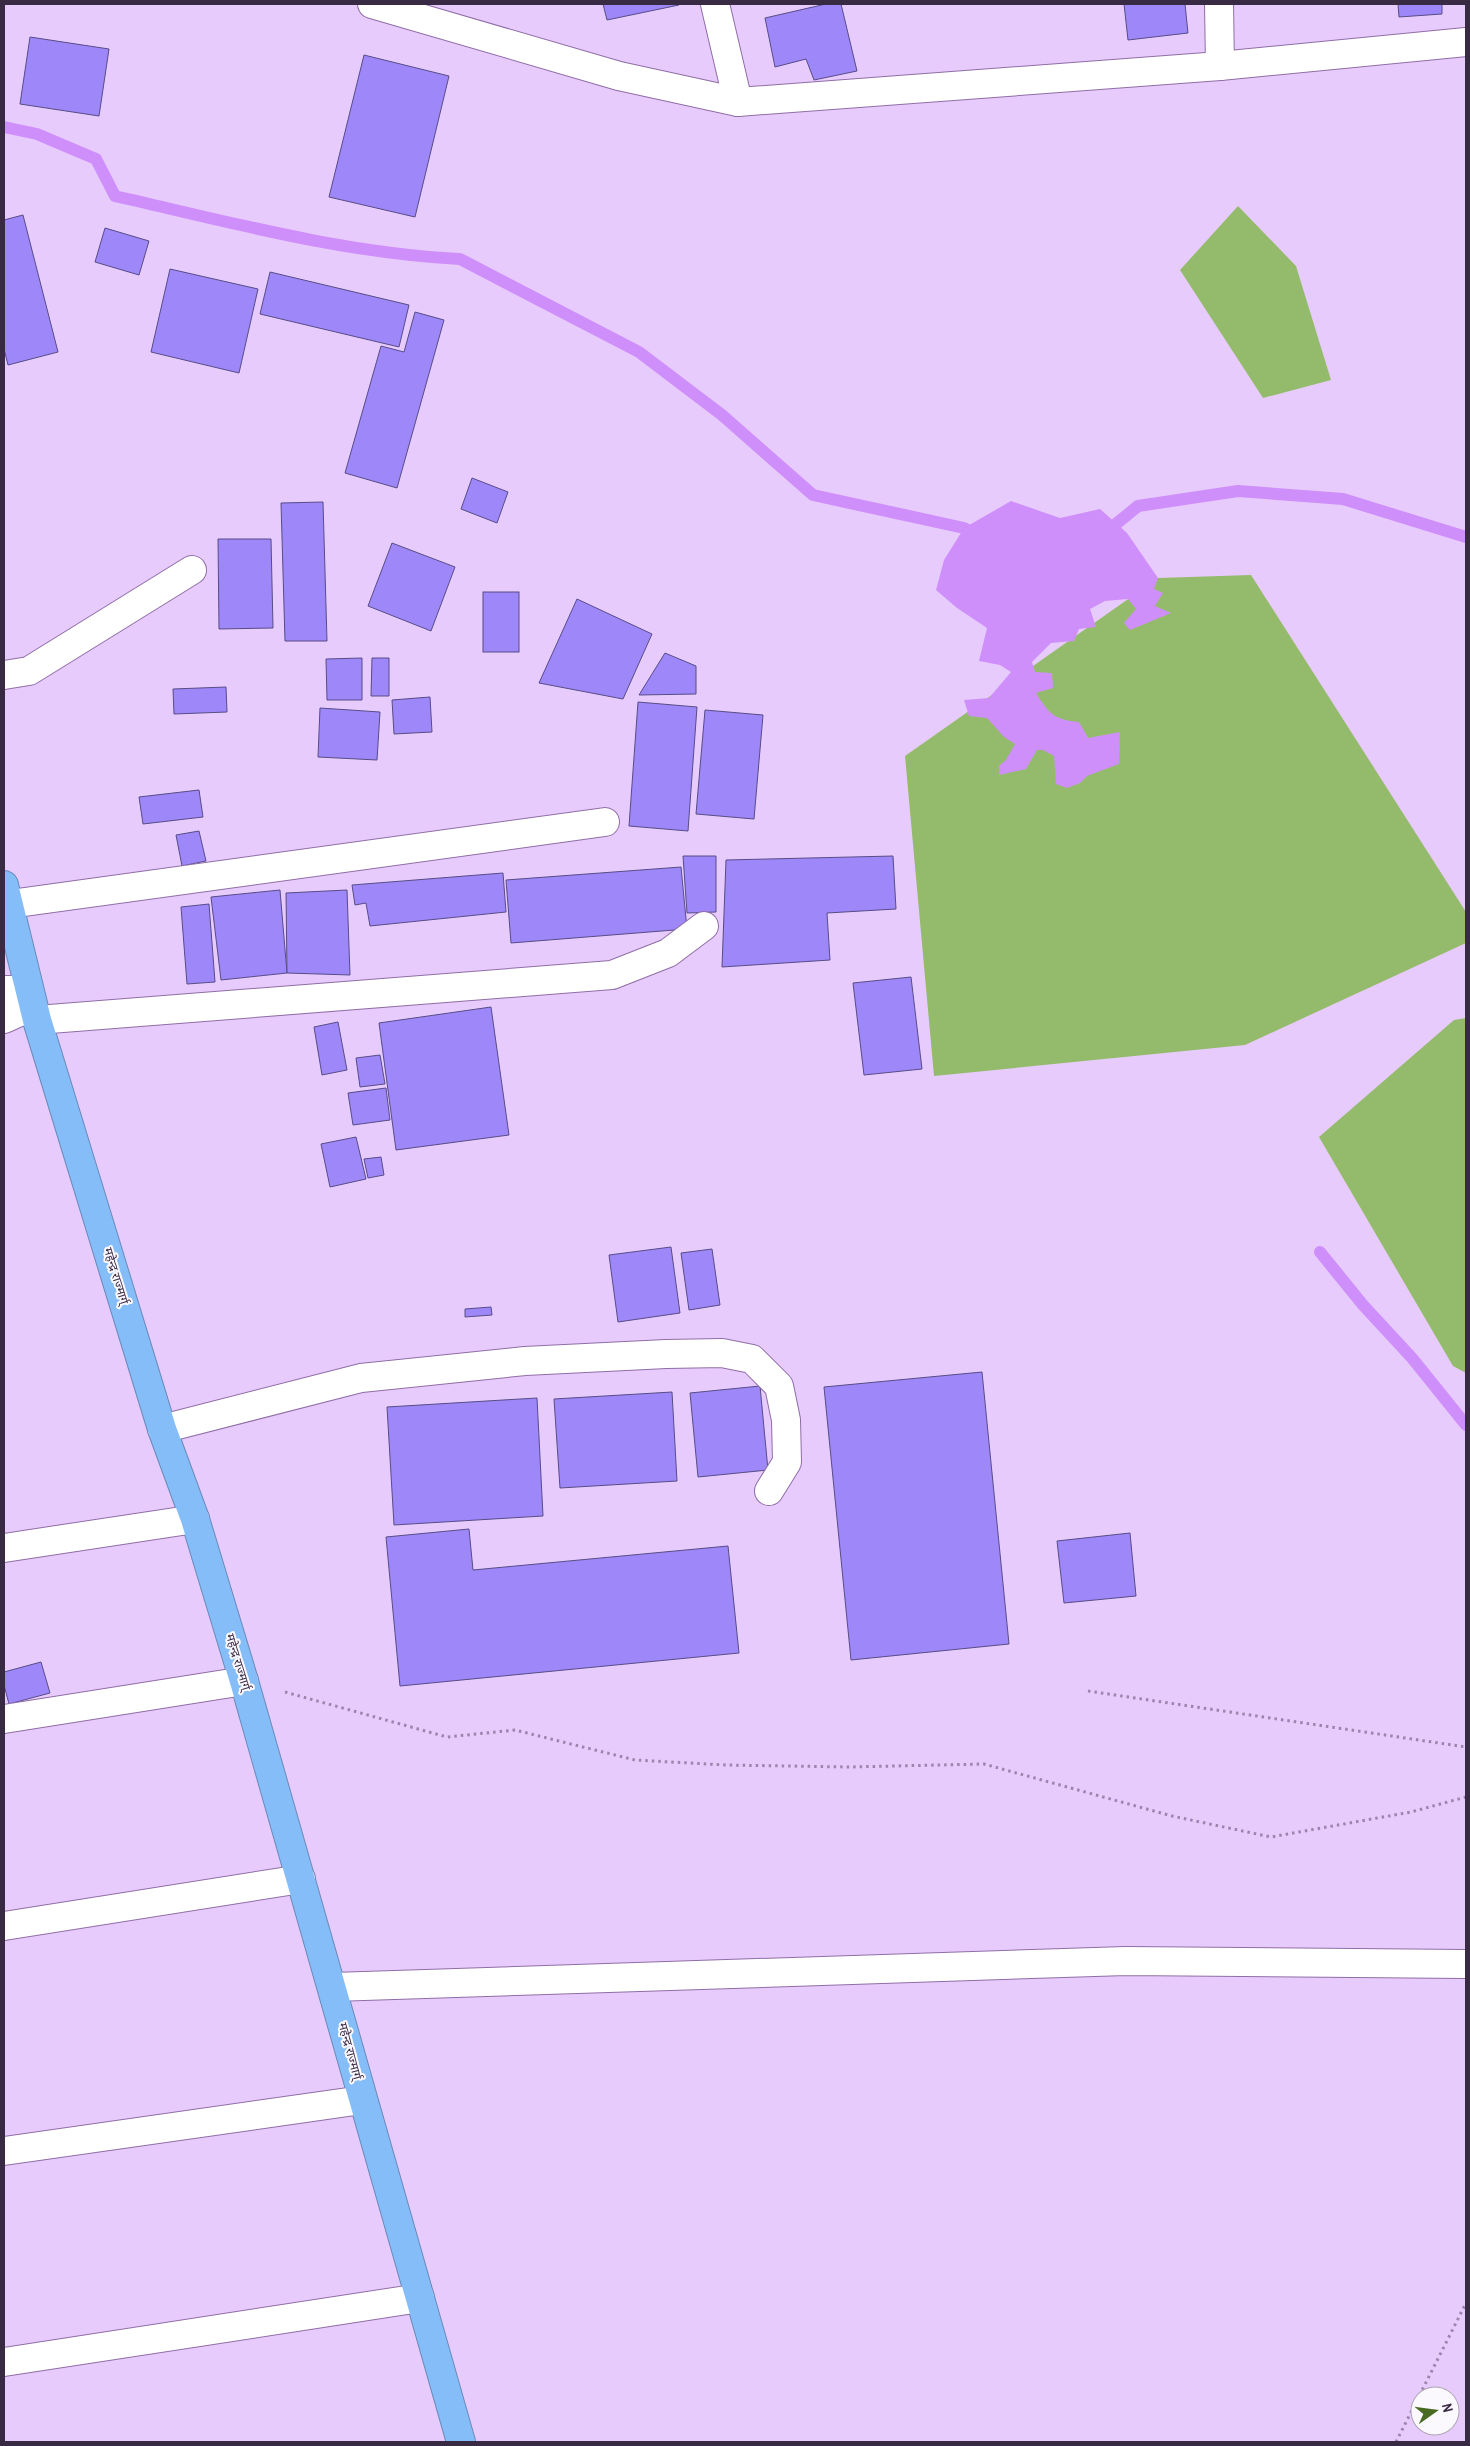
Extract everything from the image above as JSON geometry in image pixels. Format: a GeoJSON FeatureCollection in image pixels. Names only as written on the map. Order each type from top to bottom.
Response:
{"type":"FeatureCollection","features":[{"type":"Feature","properties":{"kind":"highway","name":"महेन्द्र राज्मार्ग्"},"geometry":{"type":"LineString","coordinates":[[7,894],[26,1001],[162,1429],[195,1519],[244,1681],[333,1987],[362,2100],[461,2442]]}},
{"type":"Feature","properties":{"kind":"street"},"geometry":{"type":"LineString","coordinates":[[372,4],[619,76],[738,102],[1220,66],[1466,42]]}},
{"type":"Feature","properties":{"kind":"street"},"geometry":{"type":"LineString","coordinates":[[715,4],[738,102]]}},
{"type":"Feature","properties":{"kind":"street"},"geometry":{"type":"LineString","coordinates":[[1219,4],[1220,66]]}},
{"type":"Feature","properties":{"kind":"street"},"geometry":{"type":"LineString","coordinates":[[4,675],[30,671],[192,570]]}},
{"type":"Feature","properties":{"kind":"street"},"geometry":{"type":"LineString","coordinates":[[7,894],[604,822]]}},
{"type":"Feature","properties":{"kind":"street"},"geometry":{"type":"LineString","coordinates":[[4,1019],[26,1001],[612,975],[668,953],[704,926]]}},
{"type":"Feature","properties":{"kind":"street"},"geometry":{"type":"LineString","coordinates":[[162,1429],[361,1378],[525,1361],[722,1353],[752,1359],[778,1386],[786,1420],[787,1462],[769,1491]]}},
{"type":"Feature","properties":{"kind":"street"},"geometry":{"type":"LineString","coordinates":[[4,1548],[195,1519]]}},
{"type":"Feature","properties":{"kind":"street"},"geometry":{"type":"LineString","coordinates":[[4,1719],[244,1681]]}},
{"type":"Feature","properties":{"kind":"street"},"geometry":{"type":"LineString","coordinates":[[4,1926],[301,1879]]}},
{"type":"Feature","properties":{"kind":"street"},"geometry":{"type":"LineString","coordinates":[[333,1987],[1126,1961],[1466,1964]]}},
{"type":"Feature","properties":{"kind":"street"},"geometry":{"type":"LineString","coordinates":[[4,2151],[362,2100]]}},
{"type":"Feature","properties":{"kind":"street"},"geometry":{"type":"LineString","coordinates":[[4,2362],[420,2298]]}},
{"type":"Feature","properties":{"kind":"path"},"geometry":{"type":"LineString","coordinates":[[244,1681],[447,1737],[515,1730],[635,1760],[773,1766],[984,1764],[1172,1816],[1271,1837],[1411,1812],[1466,1797]]}},
{"type":"Feature","properties":{"kind":"path"},"geometry":{"type":"LineString","coordinates":[[1088,1691],[1466,1747]]}},
{"type":"Feature","properties":{"kind":"path"},"geometry":{"type":"LineString","coordinates":[[1396,2442],[1466,2303]]}},
{"type":"Feature","properties":{"kind":"green space"},"geometry":{"type":"Polygon","coordinates":[[[1238,206],[1296,266],[1331,380],[1263,398],[1180,270],[1238,206]]]}},
{"type":"Feature","properties":{"kind":"green space"},"geometry":{"type":"Polygon","coordinates":[[[1251,575],[1466,912],[1466,943],[1245,1045],[934,1076],[905,756],[1158,578],[1251,575]]]}},
{"type":"Feature","properties":{"kind":"green space"},"geometry":{"type":"Polygon","coordinates":[[[1466,1018],[1466,1373],[1453,1366],[1319,1137],[1454,1020],[1466,1018]]]}},
{"type":"Feature","properties":{"kind":"shaded area"},"geometry":{"type":"Polygon","coordinates":[[[1011,501],[1060,518],[1100,509],[1127,533],[1158,578],[1154,589],[1163,593],[1155,606],[1171,613],[1130,630],[1124,623],[1136,609],[1128,599],[1105,601],[1090,609],[1096,627],[1079,629],[1074,641],[1051,643],[1032,662],[1035,672],[1052,673],[1053,688],[1036,693],[1053,715],[1064,720],[1079,722],[1088,738],[1120,732],[1119,764],[1087,776],[1080,783],[1067,788],[1056,784],[1054,756],[1043,750],[1037,750],[1026,769],[999,775],[999,766],[1006,760],[1015,744],[1004,737],[987,718],[969,716],[964,700],[989,698],[1011,672],[1000,665],[979,661],[987,628],[957,608],[936,590],[944,560],[964,528],[1011,501]]]}},
{"type":"Feature","properties":{"kind":"building"},"geometry":{"type":"Polygon","coordinates":[[[603,4],[679,4],[679,5],[607,20],[603,4]]]}},
{"type":"Feature","properties":{"kind":"building"},"geometry":{"type":"Polygon","coordinates":[[[826,4],[841,4],[857,71],[814,80],[806,59],[775,67],[765,18],[826,4]]]}},
{"type":"Feature","properties":{"kind":"building"},"geometry":{"type":"Polygon","coordinates":[[[1124,4],[1185,4],[1188,33],[1128,40],[1124,4]]]}},
{"type":"Feature","properties":{"kind":"building"},"geometry":{"type":"Polygon","coordinates":[[[1398,4],[1442,4],[1442,14],[1399,17],[1398,4]]]}},
{"type":"Feature","properties":{"kind":"building"},"geometry":{"type":"Polygon","coordinates":[[[30,37],[109,49],[99,116],[20,104],[30,37]]]}},
{"type":"Feature","properties":{"kind":"building"},"geometry":{"type":"Polygon","coordinates":[[[364,55],[449,76],[415,217],[329,197],[364,55]]]}},
{"type":"Feature","properties":{"kind":"building"},"geometry":{"type":"Polygon","coordinates":[[[23,215],[58,352],[8,365],[4,349],[4,220],[23,215]]]}},
{"type":"Feature","properties":{"kind":"building"},"geometry":{"type":"Polygon","coordinates":[[[105,228],[149,241],[139,275],[95,262],[105,228]]]}},
{"type":"Feature","properties":{"kind":"building"},"geometry":{"type":"Polygon","coordinates":[[[170,269],[258,289],[239,373],[151,352],[170,269]]]}},
{"type":"Feature","properties":{"kind":"building"},"geometry":{"type":"Polygon","coordinates":[[[270,272],[409,305],[399,347],[260,314],[270,272]]]}},
{"type":"Feature","properties":{"kind":"building"},"geometry":{"type":"Polygon","coordinates":[[[415,312],[444,320],[397,488],[345,473],[381,346],[404,352],[415,312]]]}},
{"type":"Feature","properties":{"kind":"building"},"geometry":{"type":"Polygon","coordinates":[[[472,478],[508,492],[497,523],[461,509],[472,478]]]}},
{"type":"Feature","properties":{"kind":"building"},"geometry":{"type":"Polygon","coordinates":[[[323,502],[327,641],[285,641],[281,503],[323,502]]]}},
{"type":"Feature","properties":{"kind":"building"},"geometry":{"type":"Polygon","coordinates":[[[218,539],[271,539],[273,628],[219,629],[218,539]]]}},
{"type":"Feature","properties":{"kind":"building"},"geometry":{"type":"Polygon","coordinates":[[[392,543],[455,567],[431,631],[368,606],[392,543]]]}},
{"type":"Feature","properties":{"kind":"building"},"geometry":{"type":"Polygon","coordinates":[[[483,592],[519,592],[519,652],[483,652],[483,592]]]}},
{"type":"Feature","properties":{"kind":"building"},"geometry":{"type":"Polygon","coordinates":[[[577,599],[652,634],[623,699],[539,683],[577,599]]]}},
{"type":"Feature","properties":{"kind":"building"},"geometry":{"type":"Polygon","coordinates":[[[665,653],[696,666],[696,694],[639,695],[665,653]]]}},
{"type":"Feature","properties":{"kind":"building"},"geometry":{"type":"Polygon","coordinates":[[[362,658],[362,700],[327,700],[326,659],[362,658]]]}},
{"type":"Feature","properties":{"kind":"building"},"geometry":{"type":"Polygon","coordinates":[[[372,658],[389,658],[389,696],[371,696],[372,658]]]}},
{"type":"Feature","properties":{"kind":"building"},"geometry":{"type":"Polygon","coordinates":[[[226,687],[227,712],[174,714],[173,689],[226,687]]]}},
{"type":"Feature","properties":{"kind":"building"},"geometry":{"type":"Polygon","coordinates":[[[430,697],[432,732],[394,734],[392,700],[430,697]]]}},
{"type":"Feature","properties":{"kind":"building"},"geometry":{"type":"Polygon","coordinates":[[[638,702],[697,707],[688,831],[629,826],[638,702]]]}},
{"type":"Feature","properties":{"kind":"building"},"geometry":{"type":"Polygon","coordinates":[[[320,708],[380,712],[377,760],[318,757],[320,708]]]}},
{"type":"Feature","properties":{"kind":"building"},"geometry":{"type":"Polygon","coordinates":[[[705,710],[763,715],[754,819],[696,814],[705,710]]]}},
{"type":"Feature","properties":{"kind":"building"},"geometry":{"type":"Polygon","coordinates":[[[199,790],[203,817],[143,824],[139,797],[199,790]]]}},
{"type":"Feature","properties":{"kind":"building"},"geometry":{"type":"Polygon","coordinates":[[[199,831],[206,861],[182,866],[176,835],[199,831]]]}},
{"type":"Feature","properties":{"kind":"building"},"geometry":{"type":"Polygon","coordinates":[[[683,856],[716,856],[716,912],[687,913],[683,856]]]}},
{"type":"Feature","properties":{"kind":"building"},"geometry":{"type":"Polygon","coordinates":[[[893,856],[896,909],[827,913],[830,960],[722,967],[726,860],[893,856]]]}},
{"type":"Feature","properties":{"kind":"building"},"geometry":{"type":"Polygon","coordinates":[[[681,867],[687,929],[511,943],[506,880],[681,867]]]}},
{"type":"Feature","properties":{"kind":"building"},"geometry":{"type":"Polygon","coordinates":[[[503,873],[506,912],[370,926],[366,903],[355,905],[352,885],[503,873]]]}},
{"type":"Feature","properties":{"kind":"building"},"geometry":{"type":"Polygon","coordinates":[[[280,890],[287,973],[221,980],[211,897],[280,890]]]}},
{"type":"Feature","properties":{"kind":"building"},"geometry":{"type":"Polygon","coordinates":[[[347,890],[350,975],[287,973],[286,893],[347,890]]]}},
{"type":"Feature","properties":{"kind":"building"},"geometry":{"type":"Polygon","coordinates":[[[209,904],[215,982],[187,984],[181,907],[209,904]]]}},
{"type":"Feature","properties":{"kind":"building"},"geometry":{"type":"Polygon","coordinates":[[[911,977],[922,1069],[864,1075],[853,983],[911,977]]]}},
{"type":"Feature","properties":{"kind":"building"},"geometry":{"type":"Polygon","coordinates":[[[491,1007],[509,1135],[396,1150],[379,1023],[491,1007]]]}},
{"type":"Feature","properties":{"kind":"building"},"geometry":{"type":"Polygon","coordinates":[[[338,1022],[347,1070],[322,1075],[314,1027],[338,1022]]]}},
{"type":"Feature","properties":{"kind":"building"},"geometry":{"type":"Polygon","coordinates":[[[380,1055],[385,1084],[360,1087],[356,1058],[380,1055]]]}},
{"type":"Feature","properties":{"kind":"building"},"geometry":{"type":"Polygon","coordinates":[[[386,1088],[390,1120],[353,1125],[348,1093],[386,1088]]]}},
{"type":"Feature","properties":{"kind":"building"},"geometry":{"type":"Polygon","coordinates":[[[356,1137],[366,1179],[330,1187],[321,1144],[356,1137]]]}},
{"type":"Feature","properties":{"kind":"building"},"geometry":{"type":"Polygon","coordinates":[[[381,1157],[384,1175],[368,1178],[364,1159],[381,1157]]]}},
{"type":"Feature","properties":{"kind":"building"},"geometry":{"type":"Polygon","coordinates":[[[671,1247],[680,1313],[618,1322],[609,1255],[671,1247]]]}},
{"type":"Feature","properties":{"kind":"building"},"geometry":{"type":"Polygon","coordinates":[[[712,1249],[720,1305],[689,1310],[681,1253],[712,1249]]]}},
{"type":"Feature","properties":{"kind":"building"},"geometry":{"type":"Polygon","coordinates":[[[491,1307],[492,1315],[465,1317],[465,1309],[491,1307]]]}},
{"type":"Feature","properties":{"kind":"building"},"geometry":{"type":"Polygon","coordinates":[[[982,1372],[1009,1644],[851,1660],[824,1387],[982,1372]]]}},
{"type":"Feature","properties":{"kind":"building"},"geometry":{"type":"Polygon","coordinates":[[[760,1386],[768,1470],[698,1477],[690,1393],[760,1386]]]}},
{"type":"Feature","properties":{"kind":"building"},"geometry":{"type":"Polygon","coordinates":[[[672,1392],[677,1481],[560,1488],[554,1399],[672,1392]]]}},
{"type":"Feature","properties":{"kind":"building"},"geometry":{"type":"Polygon","coordinates":[[[537,1398],[543,1516],[394,1525],[387,1407],[537,1398]]]}},
{"type":"Feature","properties":{"kind":"building"},"geometry":{"type":"Polygon","coordinates":[[[469,1529],[473,1570],[728,1546],[739,1653],[400,1686],[386,1537],[469,1529]]]}},
{"type":"Feature","properties":{"kind":"building"},"geometry":{"type":"Polygon","coordinates":[[[1130,1533],[1136,1596],[1064,1603],[1057,1541],[1130,1533]]]}},
{"type":"Feature","properties":{"kind":"building"},"geometry":{"type":"Polygon","coordinates":[[[41,1662],[50,1693],[9,1704],[4,1685],[4,1672],[41,1662]]]}},
{"type":"Feature","properties":{"kind":"waterway"},"geometry":{"type":"LineString","coordinates":[[4,127],[37,134],[96,159],[115,196],[243,226],[329,243],[416,256],[460,259],[639,352],[722,415],[813,495],[964,528],[978,535]]}},
{"type":"Feature","properties":{"kind":"waterway"},"geometry":{"type":"LineString","coordinates":[[1116,524],[1138,506],[1238,491],[1343,499],[1466,537]]}},
{"type":"Feature","properties":{"kind":"waterway"},"geometry":{"type":"LineString","coordinates":[[1320,1252],[1363,1305],[1412,1358],[1466,1425]]}}]}
